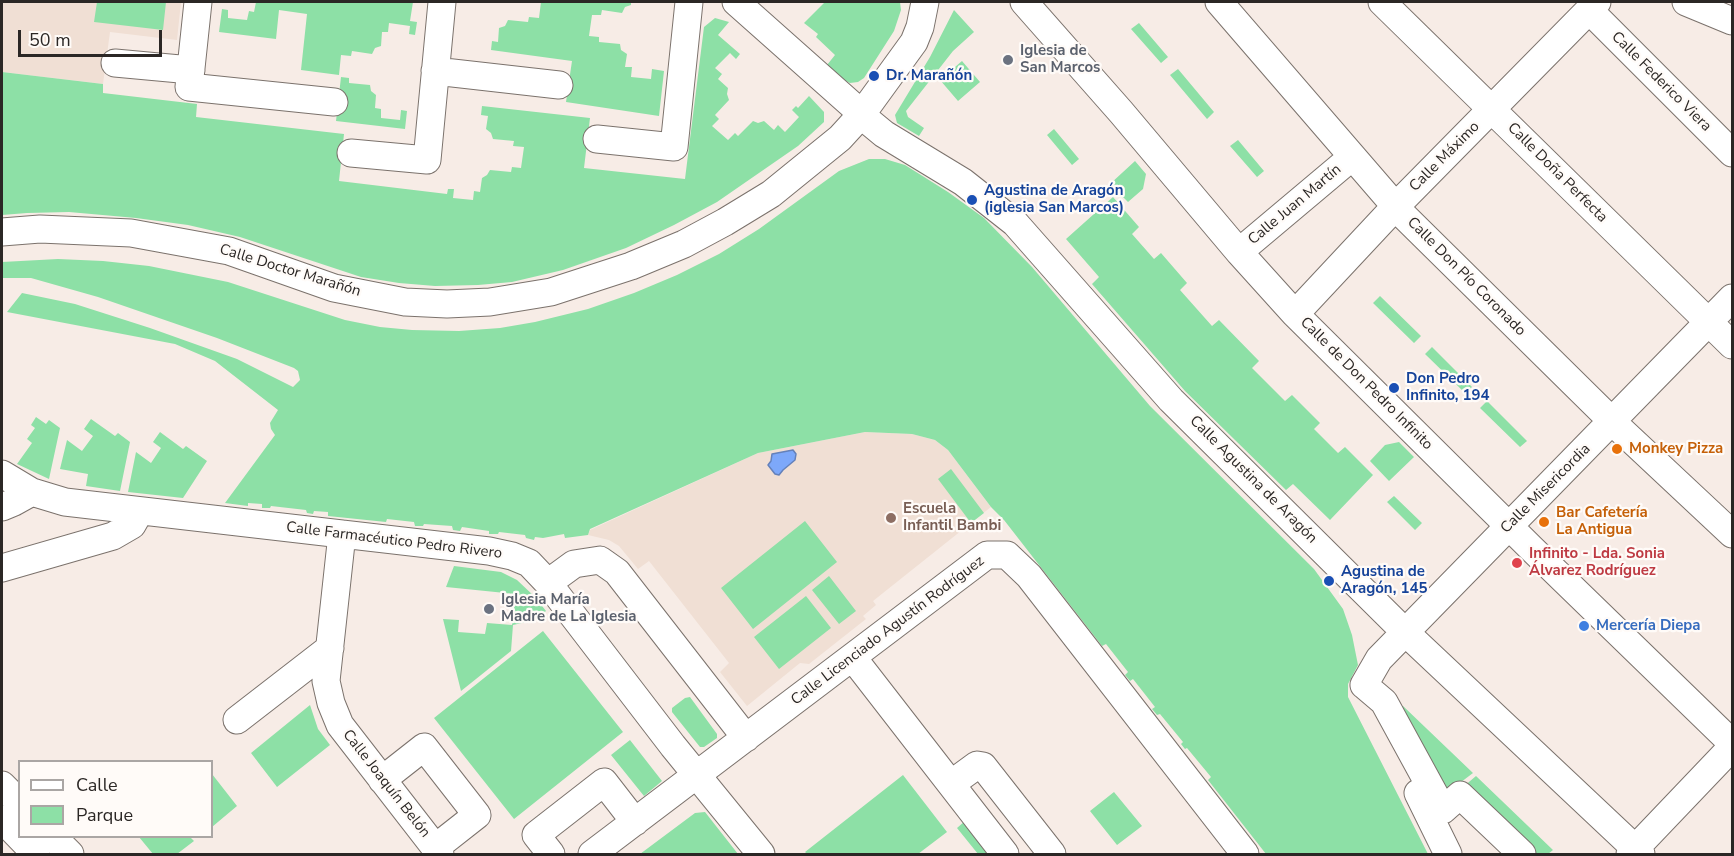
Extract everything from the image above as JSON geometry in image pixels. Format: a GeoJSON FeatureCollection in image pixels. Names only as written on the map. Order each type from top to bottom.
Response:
{"type":"FeatureCollection","features":[{"type":"Feature","properties":{"kind":"street"},"geometry":{"type":"LineString","coordinates":[[198,2],[189,87],[334,102]]}},
{"type":"Feature","properties":{"kind":"street"},"geometry":{"type":"LineString","coordinates":[[351,153],[427,160],[442,2]]}},
{"type":"Feature","properties":{"kind":"street"},"geometry":{"type":"LineString","coordinates":[[597,139],[674,147],[689,2]]}},
{"type":"Feature","properties":{"kind":"street","name":"Calle Agustina de Aragón"},"geometry":{"type":"LineString","coordinates":[[736,2],[884,134],[963,182],[1015,223],[1172,400],[1406,632],[1635,853]]}},
{"type":"Feature","properties":{"kind":"street","name":"Calle de Don Pedro Infinito"},"geometry":{"type":"LineString","coordinates":[[1024,2],[1295,314],[1732,745]]}},
{"type":"Feature","properties":{"kind":"street","name":"Calle Don Pío Coronado"},"geometry":{"type":"LineString","coordinates":[[1219,2],[1395,207],[1612,422],[1732,534]]}},
{"type":"Feature","properties":{"kind":"street","name":"Calle Doña Perfecta"},"geometry":{"type":"LineString","coordinates":[[1382,2],[1732,345]]}},
{"type":"Feature","properties":{"kind":"street"},"geometry":{"type":"LineString","coordinates":[[1686,2],[1732,21]]}},
{"type":"Feature","properties":{"kind":"street","name":"Calle Máximo"},"geometry":{"type":"LineString","coordinates":[[1295,314],[1395,207],[1593,6]]}},
{"type":"Feature","properties":{"kind":"street","name":"Calle Federico Viera"},"geometry":{"type":"LineString","coordinates":[[1593,6],[1732,153]]}},
{"type":"Feature","properties":{"kind":"street","name":"Calle Doctor Marañón"},"geometry":{"type":"LineString","coordinates":[[2,232],[40,229],[131,233],[229,251],[334,288],[405,302],[447,304],[490,302],[551,292],[632,266],[684,244],[771,194],[840,138],[861,115],[914,42],[920,10]]}},
{"type":"Feature","properties":{"kind":"street"},"geometry":{"type":"LineString","coordinates":[[115,63],[191,69]]}},
{"type":"Feature","properties":{"kind":"street"},"geometry":{"type":"LineString","coordinates":[[435,71],[559,85]]}},
{"type":"Feature","properties":{"kind":"street","name":"Calle Juan Martín"},"geometry":{"type":"LineString","coordinates":[[1239,252],[1352,157]]}},
{"type":"Feature","properties":{"kind":"street","name":"Calle Misericordia"},"geometry":{"type":"LineString","coordinates":[[1364,685],[1379,659],[1732,298]]}},
{"type":"Feature","properties":{"kind":"street","name":"Calle Farmacéutico Pedro Rivero"},"geometry":{"type":"LineString","coordinates":[[2,474],[32,492],[65,502],[489,550],[529,563],[548,583],[761,855]]}},
{"type":"Feature","properties":{"kind":"street"},"geometry":{"type":"LineString","coordinates":[[2,507],[32,492]]}},
{"type":"Feature","properties":{"kind":"street"},"geometry":{"type":"LineString","coordinates":[[2,568],[113,536],[132,525],[140,511]]}},
{"type":"Feature","properties":{"kind":"street","name":"Calle Joaquín Belón"},"geometry":{"type":"LineString","coordinates":[[342,534],[326,681],[331,703],[340,725],[438,851]]}},
{"type":"Feature","properties":{"kind":"street","name":"Calle Licenciado Agustín Rodríguez"},"geometry":{"type":"LineString","coordinates":[[697,775],[987,555],[1007,555],[1029,576],[1245,855]]}},
{"type":"Feature","properties":{"kind":"street"},"geometry":{"type":"LineString","coordinates":[[548,583],[574,564],[600,560],[617,572],[746,738]]}},
{"type":"Feature","properties":{"kind":"street"},"geometry":{"type":"LineString","coordinates":[[237,720],[330,648]]}},
{"type":"Feature","properties":{"kind":"street"},"geometry":{"type":"LineString","coordinates":[[853,658],[1005,855]]}},
{"type":"Feature","properties":{"kind":"street"},"geometry":{"type":"LineString","coordinates":[[1364,685],[1448,855]]}},
{"type":"Feature","properties":{"kind":"street"},"geometry":{"type":"LineString","coordinates":[[1364,685],[1384,702],[1443,810],[1460,795],[1522,855]]}},
{"type":"Feature","properties":{"kind":"street"},"geometry":{"type":"LineString","coordinates":[[1635,853],[1732,745]]}},
{"type":"Feature","properties":{"kind":"street"},"geometry":{"type":"LineString","coordinates":[[382,780],[424,747],[477,815],[438,851]]}},
{"type":"Feature","properties":{"kind":"street"},"geometry":{"type":"LineString","coordinates":[[951,784],[976,765],[983,766],[1052,855]]}},
{"type":"Feature","properties":{"kind":"street"},"geometry":{"type":"LineString","coordinates":[[592,855],[697,775]]}},
{"type":"Feature","properties":{"kind":"street"},"geometry":{"type":"LineString","coordinates":[[551,855],[536,835],[604,782],[635,822]]}},
{"type":"Feature","properties":{"kind":"street"},"geometry":{"type":"LineString","coordinates":[[2,785],[18,801]]}},
{"type":"Feature","properties":{"kind":"street"},"geometry":{"type":"LineString","coordinates":[[2,819],[18,836]]}},
{"type":"Feature","properties":{"kind":"street"},"geometry":{"type":"LineString","coordinates":[[20,838],[36,855]]}},
{"type":"Feature","properties":{"kind":"street"},"geometry":{"type":"LineString","coordinates":[[53,838],[70,855]]}},
{"type":"Feature","properties":{"kind":"shaded area"},"geometry":{"type":"Polygon","coordinates":[[[2,2],[181,2],[177,40],[110,32],[103,84],[2,72],[2,2]]]}},
{"type":"Feature","properties":{"kind":"shaded area"},"geometry":{"type":"Polygon","coordinates":[[[865,432],[912,434],[935,440],[948,450],[991,507],[873,601],[876,605],[863,616],[866,619],[809,664],[800,663],[747,706],[720,672],[729,663],[649,561],[638,569],[619,546],[609,540],[588,535],[590,530],[758,453],[865,432]]]}},
{"type":"Feature","properties":{"kind":"green space"},"geometry":{"type":"Polygon","coordinates":[[[97,2],[166,2],[163,30],[94,22],[97,2]]]}},
{"type":"Feature","properties":{"kind":"green space"},"geometry":{"type":"Polygon","coordinates":[[[256,2],[413,2],[410,21],[417,22],[415,35],[409,34],[410,26],[389,23],[388,32],[382,32],[381,46],[375,48],[372,54],[352,51],[351,56],[341,55],[339,75],[301,70],[307,14],[279,10],[276,39],[219,32],[222,9],[228,10],[228,18],[247,20],[249,11],[254,12],[256,2]]]}},
{"type":"Feature","properties":{"kind":"green space"},"geometry":{"type":"Polygon","coordinates":[[[541,2],[631,2],[631,5],[625,7],[622,13],[602,10],[601,15],[592,15],[589,36],[599,37],[599,42],[620,44],[621,50],[627,54],[625,67],[632,67],[631,77],[651,79],[652,69],[664,71],[659,116],[566,102],[572,61],[491,50],[492,41],[498,42],[499,28],[505,26],[508,20],[528,22],[529,17],[539,18],[541,2]]]}},
{"type":"Feature","properties":{"kind":"green space"},"geometry":{"type":"Polygon","coordinates":[[[825,2],[900,2],[901,10],[894,31],[864,78],[858,82],[850,83],[844,80],[827,65],[835,55],[816,37],[818,34],[804,23],[825,2]]]}},
{"type":"Feature","properties":{"kind":"green space"},"geometry":{"type":"Polygon","coordinates":[[[954,10],[974,32],[953,51],[906,111],[908,117],[924,128],[919,136],[897,123],[895,115],[930,57],[954,10]]]}},
{"type":"Feature","properties":{"kind":"green space"},"geometry":{"type":"Polygon","coordinates":[[[715,18],[729,22],[718,35],[740,54],[736,59],[730,53],[715,68],[722,74],[718,79],[728,88],[729,100],[715,115],[719,119],[712,126],[728,140],[735,133],[738,136],[753,121],[758,123],[764,121],[774,130],[778,125],[785,132],[799,117],[792,110],[796,106],[798,108],[809,96],[824,112],[824,122],[798,146],[717,202],[626,248],[563,270],[512,282],[478,285],[435,286],[399,283],[361,277],[240,237],[188,225],[69,212],[2,215],[2,72],[103,84],[103,93],[197,104],[196,117],[344,134],[339,181],[447,194],[448,189],[454,189],[453,198],[473,200],[474,191],[480,192],[482,178],[490,170],[511,172],[512,167],[521,168],[524,147],[513,146],[514,141],[493,139],[491,133],[486,129],[488,116],[481,115],[482,106],[590,118],[584,168],[685,179],[704,27],[715,18]]]}},
{"type":"Feature","properties":{"kind":"green space"},"geometry":{"type":"Polygon","coordinates":[[[1139,23],[1168,57],[1161,63],[1131,29],[1139,23]]]}},
{"type":"Feature","properties":{"kind":"green space"},"geometry":{"type":"Polygon","coordinates":[[[962,61],[980,82],[958,101],[940,80],[962,61]]]}},
{"type":"Feature","properties":{"kind":"green space"},"geometry":{"type":"Polygon","coordinates":[[[1178,69],[1214,112],[1207,119],[1170,75],[1178,69]]]}},
{"type":"Feature","properties":{"kind":"green space"},"geometry":{"type":"Polygon","coordinates":[[[341,77],[349,78],[349,83],[370,85],[371,91],[376,95],[375,108],[381,109],[381,118],[400,120],[401,110],[407,111],[405,129],[336,121],[341,77]]]}},
{"type":"Feature","properties":{"kind":"green space"},"geometry":{"type":"Polygon","coordinates":[[[1054,129],[1079,159],[1072,165],[1047,135],[1054,129]]]}},
{"type":"Feature","properties":{"kind":"green space"},"geometry":{"type":"Polygon","coordinates":[[[1238,140],[1264,171],[1257,177],[1230,146],[1238,140]]]}},
{"type":"Feature","properties":{"kind":"green space"},"geometry":{"type":"Polygon","coordinates":[[[869,159],[885,159],[905,165],[984,218],[1032,267],[1150,406],[1314,569],[1343,609],[1352,635],[1358,665],[1348,684],[1348,697],[1428,854],[1266,854],[1208,780],[1211,777],[1187,748],[1185,749],[1181,744],[1183,742],[1160,714],[1157,715],[1152,709],[1155,707],[1133,679],[1130,681],[1125,675],[1128,672],[1106,644],[1102,646],[948,450],[935,440],[912,434],[865,432],[758,453],[590,529],[588,535],[565,538],[564,534],[543,538],[535,537],[534,540],[526,538],[525,535],[499,532],[489,534],[489,531],[462,527],[460,531],[453,530],[452,526],[424,524],[415,526],[414,522],[387,519],[386,522],[328,516],[328,512],[314,511],[313,514],[307,513],[306,510],[271,506],[262,508],[262,504],[248,503],[248,506],[225,503],[275,435],[270,423],[278,410],[215,361],[175,344],[7,312],[22,293],[75,304],[237,359],[293,387],[300,380],[298,371],[294,368],[217,338],[98,297],[31,278],[2,278],[2,262],[58,259],[149,266],[228,282],[345,320],[380,327],[459,331],[500,328],[588,309],[677,275],[719,254],[759,229],[839,171],[869,159]]]}},
{"type":"Feature","properties":{"kind":"green space"},"geometry":{"type":"Polygon","coordinates":[[[1135,161],[1146,174],[1143,189],[1128,202],[1110,184],[1135,161]]]}},
{"type":"Feature","properties":{"kind":"green space"},"geometry":{"type":"Polygon","coordinates":[[[1113,197],[1139,227],[1132,234],[1154,259],[1161,253],[1187,283],[1180,290],[1212,326],[1219,320],[1259,361],[1252,368],[1285,401],[1292,395],[1320,423],[1314,429],[1338,453],[1345,447],[1373,475],[1330,520],[1293,484],[1286,490],[1185,391],[1092,284],[1099,277],[1066,239],[1113,197]]]}},
{"type":"Feature","properties":{"kind":"green space"},"geometry":{"type":"Polygon","coordinates":[[[1380,296],[1421,336],[1414,343],[1373,303],[1380,296]]]}},
{"type":"Feature","properties":{"kind":"green space"},"geometry":{"type":"Polygon","coordinates":[[[1432,347],[1472,387],[1465,393],[1425,354],[1432,347]]]}},
{"type":"Feature","properties":{"kind":"green space"},"geometry":{"type":"Polygon","coordinates":[[[1487,401],[1527,441],[1520,447],[1480,408],[1487,401]]]}},
{"type":"Feature","properties":{"kind":"green space"},"geometry":{"type":"Polygon","coordinates":[[[36,417],[46,424],[49,420],[60,428],[49,479],[17,464],[32,443],[27,439],[35,428],[31,425],[36,417]]]}},
{"type":"Feature","properties":{"kind":"green space"},"geometry":{"type":"Polygon","coordinates":[[[91,419],[115,436],[118,433],[130,442],[120,491],[86,486],[88,474],[60,469],[67,440],[82,451],[93,436],[84,429],[91,419]]]}},
{"type":"Feature","properties":{"kind":"green space"},"geometry":{"type":"Polygon","coordinates":[[[160,432],[183,449],[186,446],[207,461],[183,498],[128,492],[136,452],[151,463],[161,448],[153,442],[160,432]]]}},
{"type":"Feature","properties":{"kind":"green space"},"geometry":{"type":"Polygon","coordinates":[[[1399,442],[1414,457],[1389,481],[1370,461],[1385,445],[1399,442]]]}},
{"type":"Feature","properties":{"kind":"green space"},"geometry":{"type":"Polygon","coordinates":[[[951,469],[984,513],[971,523],[938,479],[951,469]]]}},
{"type":"Feature","properties":{"kind":"green space"},"geometry":{"type":"Polygon","coordinates":[[[1394,496],[1422,523],[1415,530],[1387,502],[1394,496]]]}},
{"type":"Feature","properties":{"kind":"green space"},"geometry":{"type":"Polygon","coordinates":[[[805,521],[837,562],[753,629],[721,588],[805,521]]]}},
{"type":"Feature","properties":{"kind":"green space"},"geometry":{"type":"Polygon","coordinates":[[[454,566],[501,572],[517,580],[546,611],[535,620],[513,625],[511,651],[461,691],[443,619],[459,620],[458,632],[485,634],[487,623],[512,625],[515,594],[446,587],[454,566]]]}},
{"type":"Feature","properties":{"kind":"green space"},"geometry":{"type":"Polygon","coordinates":[[[829,576],[856,611],[839,624],[812,590],[829,576]]]}},
{"type":"Feature","properties":{"kind":"green space"},"geometry":{"type":"Polygon","coordinates":[[[806,596],[831,628],[779,669],[754,637],[806,596]]]}},
{"type":"Feature","properties":{"kind":"green space"},"geometry":{"type":"Polygon","coordinates":[[[543,631],[623,732],[514,819],[434,718],[543,631]]]}},
{"type":"Feature","properties":{"kind":"green space"},"geometry":{"type":"Polygon","coordinates":[[[690,697],[717,734],[717,738],[704,747],[700,747],[672,712],[672,708],[690,697]]]}},
{"type":"Feature","properties":{"kind":"green space"},"geometry":{"type":"Polygon","coordinates":[[[310,705],[318,729],[330,745],[277,787],[251,753],[310,705]]]}},
{"type":"Feature","properties":{"kind":"green space"},"geometry":{"type":"Polygon","coordinates":[[[1403,706],[1473,773],[1440,798],[1395,714],[1403,706]]]}},
{"type":"Feature","properties":{"kind":"green space"},"geometry":{"type":"Polygon","coordinates":[[[630,740],[662,781],[644,796],[611,755],[630,740]]]}},
{"type":"Feature","properties":{"kind":"green space"},"geometry":{"type":"Polygon","coordinates":[[[213,775],[237,806],[213,826],[213,775]]]}},
{"type":"Feature","properties":{"kind":"green space"},"geometry":{"type":"Polygon","coordinates":[[[903,775],[947,832],[918,854],[807,854],[805,852],[903,775]]]}},
{"type":"Feature","properties":{"kind":"green space"},"geometry":{"type":"Polygon","coordinates":[[[1476,776],[1553,850],[1548,854],[1518,854],[1462,801],[1443,804],[1476,776]]]}},
{"type":"Feature","properties":{"kind":"green space"},"geometry":{"type":"Polygon","coordinates":[[[1114,792],[1142,826],[1117,845],[1090,811],[1114,792]]]}},
{"type":"Feature","properties":{"kind":"green space"},"geometry":{"type":"Polygon","coordinates":[[[705,812],[738,854],[640,854],[695,813],[705,812]]]}},
{"type":"Feature","properties":{"kind":"green space"},"geometry":{"type":"Polygon","coordinates":[[[965,821],[991,854],[978,854],[957,828],[965,821]]]}},
{"type":"Feature","properties":{"kind":"green space"},"geometry":{"type":"Polygon","coordinates":[[[140,838],[191,838],[194,841],[177,854],[153,854],[140,838]]]}},
{"type":"Feature","properties":{"kind":"water"},"geometry":{"type":"Polygon","coordinates":[[[793,450],[796,454],[795,460],[779,475],[775,474],[768,465],[772,454],[793,450]]]}},
{"type":"Feature","properties":{"kind":"place","name":"Iglesia de San Marcos"},"geometry":{"type":"Point","coordinates":[1008,60]}},
{"type":"Feature","properties":{"kind":"place","name":"Dr. Marañón"},"geometry":{"type":"Point","coordinates":[874,76]}},
{"type":"Feature","properties":{"kind":"place","name":"Agustina de Aragón (iglesia San Marcos)"},"geometry":{"type":"Point","coordinates":[972,200]}},
{"type":"Feature","properties":{"kind":"place","name":"Don Pedro Infinito, 194"},"geometry":{"type":"Point","coordinates":[1394,388]}},
{"type":"Feature","properties":{"kind":"place","name":"Monkey Pizza"},"geometry":{"type":"Point","coordinates":[1617,449]}},
{"type":"Feature","properties":{"kind":"place","name":"Escuela Infantil Bambi"},"geometry":{"type":"Point","coordinates":[891,518]}},
{"type":"Feature","properties":{"kind":"place","name":"Bar Cafetería La Antigua"},"geometry":{"type":"Point","coordinates":[1544,522]}},
{"type":"Feature","properties":{"kind":"place","name":"Infinito - Lda. Sonia Álvarez Rodríguez"},"geometry":{"type":"Point","coordinates":[1517,563]}},
{"type":"Feature","properties":{"kind":"place","name":"Agustina de Aragón, 145"},"geometry":{"type":"Point","coordinates":[1329,581]}},
{"type":"Feature","properties":{"kind":"place","name":"Iglesia María Madre de La Iglesia"},"geometry":{"type":"Point","coordinates":[489,609]}},
{"type":"Feature","properties":{"kind":"place","name":"Mercería Diepa"},"geometry":{"type":"Point","coordinates":[1584,626]}}]}
